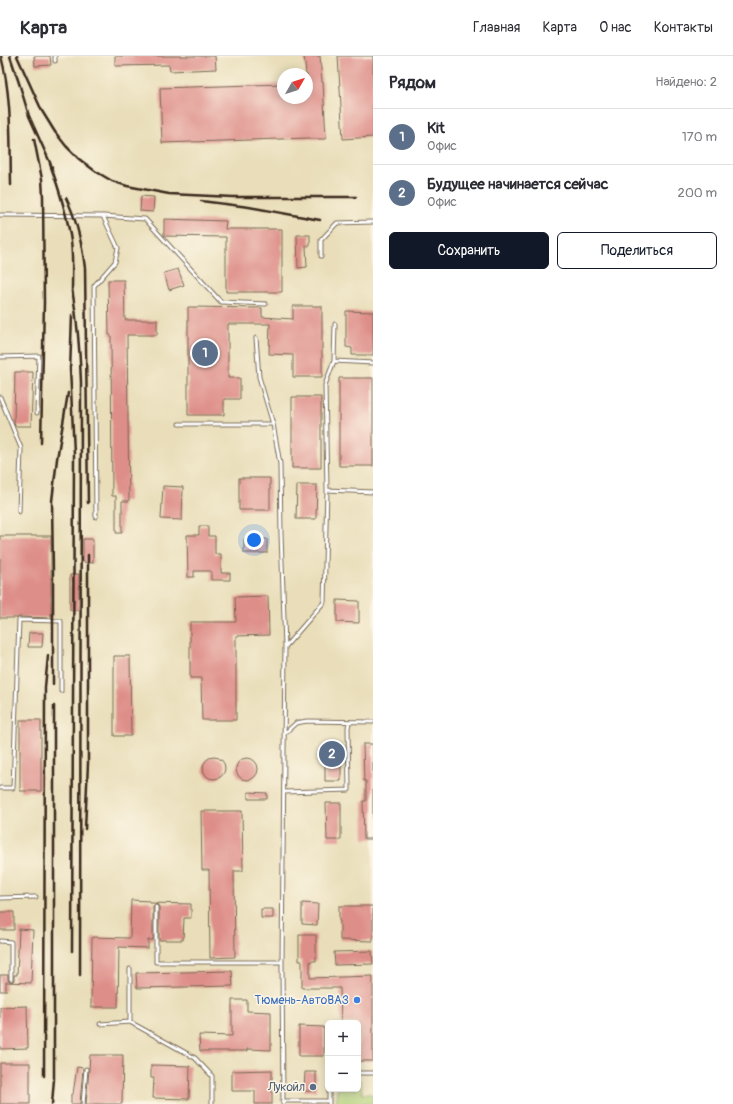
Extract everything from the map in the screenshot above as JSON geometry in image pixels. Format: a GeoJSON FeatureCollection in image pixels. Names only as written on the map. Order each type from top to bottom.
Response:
{"type":"FeatureCollection","features":[{"type":"Feature","properties":{"kind":"lane"},"geometry":{"type":"LineString","coordinates":[[55,56],[55,61]]}},
{"type":"Feature","properties":{"kind":"lane"},"geometry":{"type":"LineString","coordinates":[[0,215],[145,218],[221,302],[266,304]]}},
{"type":"Feature","properties":{"kind":"lane"},"geometry":{"type":"LineString","coordinates":[[96,517],[94,286],[115,262],[118,248],[103,216]]}},
{"type":"Feature","properties":{"kind":"lane"},"geometry":{"type":"LineString","coordinates":[[321,256],[321,240],[337,223],[373,222]]}},
{"type":"Feature","properties":{"kind":"lane"},"geometry":{"type":"LineString","coordinates":[[285,647],[324,602],[327,490],[325,385],[334,361],[335,324]]}},
{"type":"Feature","properties":{"kind":"lane"},"geometry":{"type":"LineString","coordinates":[[256,338],[259,377],[273,424],[280,464],[285,647],[282,962],[283,1103],[329,1103],[329,1092]]}},
{"type":"Feature","properties":{"kind":"lane"},"geometry":{"type":"LineString","coordinates":[[0,357],[39,356],[37,413]]}},
{"type":"Feature","properties":{"kind":"lane"},"geometry":{"type":"LineString","coordinates":[[334,361],[373,363]]}},
{"type":"Feature","properties":{"kind":"lane"},"geometry":{"type":"LineString","coordinates":[[0,397],[21,448],[19,512]]}},
{"type":"Feature","properties":{"kind":"lane"},"geometry":{"type":"LineString","coordinates":[[179,424],[273,424]]}},
{"type":"Feature","properties":{"kind":"lane"},"geometry":{"type":"LineString","coordinates":[[327,490],[373,492]]}},
{"type":"Feature","properties":{"kind":"lane"},"geometry":{"type":"LineString","coordinates":[[0,788],[14,788],[19,620],[61,621],[61,691]]}},
{"type":"Feature","properties":{"kind":"lane"},"geometry":{"type":"LineString","coordinates":[[285,733],[296,723],[307,721],[373,722]]}},
{"type":"Feature","properties":{"kind":"lane"},"geometry":{"type":"LineString","coordinates":[[284,792],[349,790],[349,722]]}},
{"type":"Feature","properties":{"kind":"lane"},"geometry":{"type":"LineString","coordinates":[[0,898],[36,897]]}},
{"type":"Feature","properties":{"kind":"lane"},"geometry":{"type":"LineString","coordinates":[[156,907],[156,962],[282,962]]}},
{"type":"Feature","properties":{"kind":"lane"},"geometry":{"type":"LineString","coordinates":[[0,941],[12,942],[10,978]]}},
{"type":"Feature","properties":{"kind":"lane"},"geometry":{"type":"LineString","coordinates":[[130,969],[130,1022]]}},
{"type":"Feature","properties":{"kind":"lane"},"geometry":{"type":"LineString","coordinates":[[100,1024],[130,1022],[194,1058],[212,1076],[212,1104]]}},
{"type":"Feature","properties":{"kind":"lane"},"geometry":{"type":"LineString","coordinates":[[83,1104],[86,1069]]}},
{"type":"Feature","properties":{"kind":"lane"},"geometry":{"type":"LineString","coordinates":[[361,1073],[373,1073]]}},
{"type":"Feature","properties":{"kind":"green space"},"geometry":{"type":"Polygon","coordinates":[[[361,1080],[362,1094],[373,1094],[373,1104],[337,1104],[337,1092],[361,1092],[361,1080]]]}},
{"type":"Feature","properties":{"kind":"building"},"geometry":{"type":"Polygon","coordinates":[[[34,56],[50,56],[51,65],[35,66],[34,56]]]}},
{"type":"Feature","properties":{"kind":"building"},"geometry":{"type":"Polygon","coordinates":[[[115,56],[215,56],[216,69],[170,71],[169,65],[115,66],[115,56]]]}},
{"type":"Feature","properties":{"kind":"building"},"geometry":{"type":"Polygon","coordinates":[[[304,56],[320,56],[326,139],[310,138],[162,143],[160,88],[277,84],[277,104],[313,104],[313,68],[305,68],[304,56]]]}},
{"type":"Feature","properties":{"kind":"building"},"geometry":{"type":"Polygon","coordinates":[[[338,56],[373,56],[373,137],[343,139],[338,56]]]}},
{"type":"Feature","properties":{"kind":"building"},"geometry":{"type":"Polygon","coordinates":[[[141,196],[154,197],[153,212],[140,211],[141,196]]]}},
{"type":"Feature","properties":{"kind":"building"},"geometry":{"type":"Polygon","coordinates":[[[164,219],[226,221],[225,229],[282,229],[282,292],[226,292],[226,237],[164,236],[164,219]]]}},
{"type":"Feature","properties":{"kind":"building"},"geometry":{"type":"Polygon","coordinates":[[[297,235],[310,235],[310,246],[306,246],[307,267],[298,268],[297,235]]]}},
{"type":"Feature","properties":{"kind":"building"},"geometry":{"type":"Polygon","coordinates":[[[178,269],[184,285],[169,290],[164,273],[178,269]]]}},
{"type":"Feature","properties":{"kind":"building"},"geometry":{"type":"Polygon","coordinates":[[[108,280],[124,280],[125,320],[157,320],[157,335],[127,335],[129,501],[122,501],[122,533],[116,533],[116,496],[112,496],[111,335],[109,335],[108,280]]]}},
{"type":"Feature","properties":{"kind":"building"},"geometry":{"type":"Polygon","coordinates":[[[293,306],[322,306],[322,377],[293,377],[293,355],[269,354],[270,324],[228,324],[228,378],[240,378],[240,399],[224,399],[224,415],[188,415],[188,307],[262,308],[262,317],[293,319],[293,306]]]}},
{"type":"Feature","properties":{"kind":"building"},"geometry":{"type":"Polygon","coordinates":[[[346,311],[373,312],[373,355],[352,355],[352,348],[346,347],[346,311]]]}},
{"type":"Feature","properties":{"kind":"building"},"geometry":{"type":"Polygon","coordinates":[[[15,372],[33,372],[31,426],[15,426],[14,423],[15,372]]]}},
{"type":"Feature","properties":{"kind":"building"},"geometry":{"type":"Polygon","coordinates":[[[339,378],[373,378],[373,466],[339,466],[339,378]]]}},
{"type":"Feature","properties":{"kind":"building"},"geometry":{"type":"Polygon","coordinates":[[[292,397],[321,397],[321,468],[292,468],[292,397]]]}},
{"type":"Feature","properties":{"kind":"building"},"geometry":{"type":"Polygon","coordinates":[[[239,478],[270,478],[270,510],[239,510],[239,478]]]}},
{"type":"Feature","properties":{"kind":"building"},"geometry":{"type":"Polygon","coordinates":[[[297,485],[317,485],[316,519],[296,519],[297,485]]]}},
{"type":"Feature","properties":{"kind":"building"},"geometry":{"type":"Polygon","coordinates":[[[163,486],[183,487],[182,520],[161,519],[163,486]]]}},
{"type":"Feature","properties":{"kind":"building"},"geometry":{"type":"Polygon","coordinates":[[[199,526],[208,526],[208,536],[215,536],[215,554],[221,554],[221,573],[230,573],[230,580],[211,580],[211,571],[194,571],[194,577],[188,577],[187,535],[199,535],[199,526]]]}},
{"type":"Feature","properties":{"kind":"building"},"geometry":{"type":"Polygon","coordinates":[[[0,536],[51,536],[51,618],[0,618],[0,536]]]}},
{"type":"Feature","properties":{"kind":"building"},"geometry":{"type":"Polygon","coordinates":[[[83,539],[93,539],[93,563],[83,562],[83,539]]]}},
{"type":"Feature","properties":{"kind":"building"},"geometry":{"type":"Polygon","coordinates":[[[244,539],[267,539],[267,553],[244,553],[244,539]]]}},
{"type":"Feature","properties":{"kind":"building"},"geometry":{"type":"Polygon","coordinates":[[[79,574],[79,610],[70,610],[70,575],[79,574]]]}},
{"type":"Feature","properties":{"kind":"building"},"geometry":{"type":"Polygon","coordinates":[[[268,596],[269,635],[236,636],[236,720],[202,720],[201,678],[190,678],[190,622],[236,622],[235,597],[268,596]]]}},
{"type":"Feature","properties":{"kind":"building"},"geometry":{"type":"Polygon","coordinates":[[[337,600],[359,601],[359,623],[337,622],[337,600]]]}},
{"type":"Feature","properties":{"kind":"building"},"geometry":{"type":"Polygon","coordinates":[[[29,633],[43,633],[42,647],[28,647],[29,633]]]}},
{"type":"Feature","properties":{"kind":"building"},"geometry":{"type":"Polygon","coordinates":[[[114,656],[130,656],[131,736],[114,736],[114,656]]]}},
{"type":"Feature","properties":{"kind":"building"},"geometry":{"type":"Polygon","coordinates":[[[20,720],[41,720],[41,791],[20,791],[20,720]]]}},
{"type":"Feature","properties":{"kind":"building"},"geometry":{"type":"Polygon","coordinates":[[[363,744],[373,744],[373,839],[364,839],[363,801],[366,801],[366,781],[364,781],[363,744]]]}},
{"type":"Feature","properties":{"kind":"building"},"geometry":{"type":"Polygon","coordinates":[[[325,745],[341,745],[341,781],[325,781],[325,745]]]}},
{"type":"Feature","properties":{"kind":"building"},"geometry":{"type":"Polygon","coordinates":[[[214,757],[222,760],[225,768],[222,776],[214,779],[206,776],[203,768],[206,760],[214,757]]]}},
{"type":"Feature","properties":{"kind":"building"},"geometry":{"type":"Polygon","coordinates":[[[247,758],[255,761],[258,769],[255,777],[247,780],[239,777],[236,769],[239,761],[247,758]]]}},
{"type":"Feature","properties":{"kind":"building"},"geometry":{"type":"Polygon","coordinates":[[[248,792],[267,793],[267,799],[248,799],[248,792]]]}},
{"type":"Feature","properties":{"kind":"building"},"geometry":{"type":"Polygon","coordinates":[[[326,803],[341,803],[341,840],[327,840],[326,803]]]}},
{"type":"Feature","properties":{"kind":"building"},"geometry":{"type":"Polygon","coordinates":[[[201,811],[242,811],[243,871],[234,871],[235,957],[210,958],[209,870],[202,870],[201,811]]]}},
{"type":"Feature","properties":{"kind":"building"},"geometry":{"type":"Polygon","coordinates":[[[131,900],[150,901],[150,903],[191,904],[191,918],[184,918],[183,940],[159,940],[159,907],[157,904],[154,905],[153,940],[148,940],[148,948],[119,947],[118,1007],[91,1007],[92,937],[130,938],[131,900]]]}},
{"type":"Feature","properties":{"kind":"building"},"geometry":{"type":"Polygon","coordinates":[[[302,903],[318,904],[317,925],[302,924],[302,903]]]}},
{"type":"Feature","properties":{"kind":"building"},"geometry":{"type":"Polygon","coordinates":[[[339,906],[373,906],[373,941],[340,940],[339,906]]]}},
{"type":"Feature","properties":{"kind":"building"},"geometry":{"type":"Polygon","coordinates":[[[261,909],[273,909],[273,918],[261,918],[261,909]]]}},
{"type":"Feature","properties":{"kind":"building"},"geometry":{"type":"Polygon","coordinates":[[[0,912],[14,912],[14,930],[0,930],[0,912]]]}},
{"type":"Feature","properties":{"kind":"building"},"geometry":{"type":"Polygon","coordinates":[[[19,929],[33,930],[31,983],[6,982],[6,991],[0,991],[0,975],[8,975],[8,980],[11,982],[14,980],[14,975],[17,975],[19,929]]]}},
{"type":"Feature","properties":{"kind":"building","name":"Тюмень-АвтоВАЗ"},"geometry":{"type":"Polygon","coordinates":[[[299,935],[316,935],[316,961],[310,961],[310,978],[373,976],[373,1061],[361,1061],[361,1020],[341,1020],[340,988],[302,988],[302,961],[299,961],[299,935]]]}},
{"type":"Feature","properties":{"kind":"building"},"geometry":{"type":"Polygon","coordinates":[[[372,951],[373,964],[335,965],[334,952],[372,951]]]}},
{"type":"Feature","properties":{"kind":"building"},"geometry":{"type":"Polygon","coordinates":[[[232,971],[233,986],[137,988],[136,973],[232,971]]]}},
{"type":"Feature","properties":{"kind":"building"},"geometry":{"type":"Polygon","coordinates":[[[232,1000],[247,1000],[247,1011],[271,1012],[271,1050],[247,1049],[247,1051],[200,1051],[199,1035],[232,1036],[232,1000]]]}},
{"type":"Feature","properties":{"kind":"building"},"geometry":{"type":"Polygon","coordinates":[[[27,1006],[28,1048],[0,1049],[0,1007],[27,1006]]]}},
{"type":"Feature","properties":{"kind":"building"},"geometry":{"type":"Polygon","coordinates":[[[299,1026],[324,1027],[324,1056],[299,1056],[299,1026]]]}},
{"type":"Feature","properties":{"kind":"building"},"geometry":{"type":"Polygon","coordinates":[[[90,1055],[123,1055],[122,1104],[86,1104],[90,1055]]]}},
{"type":"Feature","properties":{"kind":"building"},"geometry":{"type":"Polygon","coordinates":[[[0,1063],[30,1063],[30,1104],[0,1104],[0,1063]]]}},
{"type":"Feature","properties":{"kind":"building"},"geometry":{"type":"Polygon","coordinates":[[[151,1065],[190,1066],[189,1099],[153,1098],[154,1078],[151,1078],[151,1065]]]}},
{"type":"Feature","properties":{"kind":"building"},"geometry":{"type":"Polygon","coordinates":[[[77,1067],[83,1068],[80,1104],[71,1104],[71,1094],[73,1094],[77,1067]]]}},
{"type":"Feature","properties":{"kind":"building"},"geometry":{"type":"Polygon","coordinates":[[[272,1070],[272,1104],[255,1104],[255,1091],[232,1091],[232,1071],[272,1070]]]}},
{"type":"Feature","properties":{"kind":"building"},"geometry":{"type":"Polygon","coordinates":[[[305,1072],[316,1072],[316,1091],[304,1091],[305,1072]]]}},
{"type":"Feature","properties":{"kind":"railway"},"geometry":{"type":"LineString","coordinates":[[1,56],[5,72],[9,104],[11,185]]}},
{"type":"Feature","properties":{"kind":"railway"},"geometry":{"type":"LineString","coordinates":[[10,56],[29,116],[52,167]]}},
{"type":"Feature","properties":{"kind":"railway"},"geometry":{"type":"LineString","coordinates":[[17,56],[42,111],[55,132],[79,159],[112,181],[127,186],[169,194],[233,197],[356,197]]}},
{"type":"Feature","properties":{"kind":"railway"},"geometry":{"type":"LineString","coordinates":[[34,139],[42,179],[43,197],[44,302],[41,443]]}},
{"type":"Feature","properties":{"kind":"railway"},"geometry":{"type":"LineString","coordinates":[[50,164],[57,183],[71,241],[72,293]]}},
{"type":"Feature","properties":{"kind":"railway"},"geometry":{"type":"LineString","coordinates":[[66,198],[78,232],[85,268],[88,503]]}},
{"type":"Feature","properties":{"kind":"railway"},"geometry":{"type":"LineString","coordinates":[[201,201],[249,207],[320,220]]}},
{"type":"Feature","properties":{"kind":"railway"},"geometry":{"type":"LineString","coordinates":[[72,288],[78,335],[81,382],[80,975]]}},
{"type":"Feature","properties":{"kind":"railway"},"geometry":{"type":"LineString","coordinates":[[70,371],[72,315]]}},
{"type":"Feature","properties":{"kind":"railway"},"geometry":{"type":"LineString","coordinates":[[70,367],[74,453],[72,951]]}},
{"type":"Feature","properties":{"kind":"railway"},"geometry":{"type":"LineString","coordinates":[[53,684],[52,501],[57,459],[68,393]]}},
{"type":"Feature","properties":{"kind":"railway"},"geometry":{"type":"LineString","coordinates":[[85,829],[88,763],[88,555]]}},
{"type":"Feature","properties":{"kind":"railway"},"geometry":{"type":"LineString","coordinates":[[44,1076],[45,687],[48,656]]}},
{"type":"Feature","properties":{"kind":"railway"},"geometry":{"type":"LineString","coordinates":[[52,1104],[54,1079],[54,706]]}},
{"type":"Feature","properties":{"kind":"place","name":"Kit"},"geometry":{"type":"Point","coordinates":[205,353]}},
{"type":"Feature","properties":{"kind":"place","name":"Будущее начинается сейчас"},"geometry":{"type":"Point","coordinates":[332,754]}},
{"type":"Feature","properties":{"kind":"place","name":"Тюмень-АвтоВАЗ"},"geometry":{"type":"Point","coordinates":[357,1000]}},
{"type":"Feature","properties":{"kind":"place","name":"Лукойл"},"geometry":{"type":"Point","coordinates":[313,1087]}}]}
